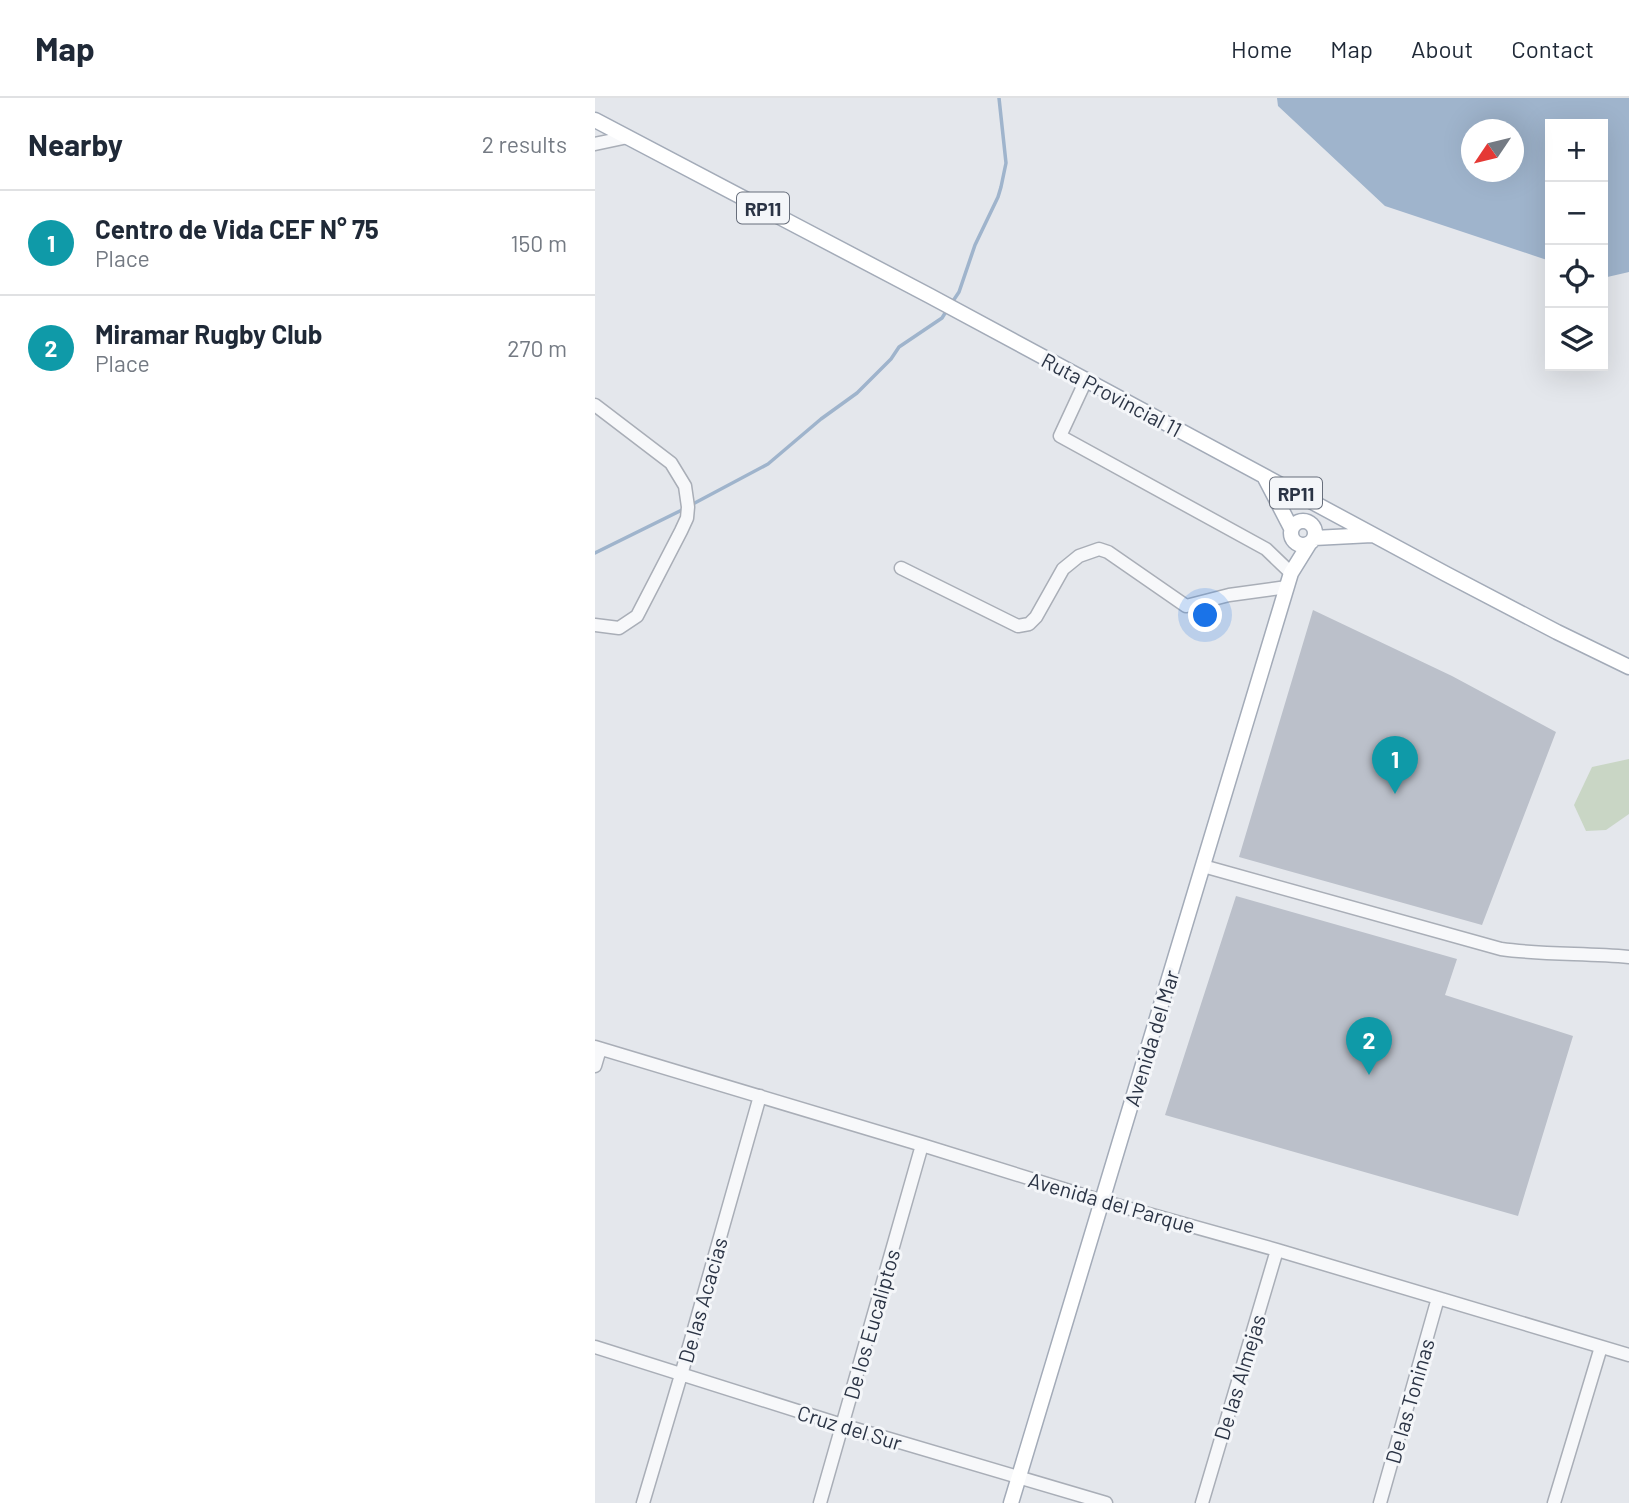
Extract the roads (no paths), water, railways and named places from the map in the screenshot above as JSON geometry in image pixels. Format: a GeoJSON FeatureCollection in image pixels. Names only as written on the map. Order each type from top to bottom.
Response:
{"type":"FeatureCollection","features":[{"type":"Feature","properties":{"kind":"main road","name":"Ruta Provincial 11"},"geometry":{"type":"LineString","coordinates":[[595,120],[1557,632],[1629,667]]}},
{"type":"Feature","properties":{"kind":"main road","name":"Avenida del Mar"},"geometry":{"type":"LineString","coordinates":[[1011,1503],[1303,532],[1263,475]]}},
{"type":"Feature","properties":{"kind":"main road"},"geometry":{"type":"LineString","coordinates":[[1315,503],[1303,532],[1374,535]]}},
{"type":"Feature","properties":{"kind":"street"},"geometry":{"type":"LineString","coordinates":[[595,144],[628,137]]}},
{"type":"Feature","properties":{"kind":"street"},"geometry":{"type":"LineString","coordinates":[[901,568],[1018,626],[1029,624],[1036,617],[1063,569],[1079,556],[1099,549],[1108,552],[1186,606],[1289,580],[1266,549],[1060,436],[1086,380]]}},
{"type":"Feature","properties":{"kind":"street"},"geometry":{"type":"LineString","coordinates":[[595,405],[671,463],[685,486],[688,507],[687,518],[681,531],[637,616],[619,628],[595,625]]}},
{"type":"Feature","properties":{"kind":"street"},"geometry":{"type":"LineString","coordinates":[[1203,866],[1501,949],[1629,957]]}},
{"type":"Feature","properties":{"kind":"street"},"geometry":{"type":"LineString","coordinates":[[595,1066],[597,1048]]}},
{"type":"Feature","properties":{"kind":"street","name":"Avenida del Parque"},"geometry":{"type":"LineString","coordinates":[[597,1048],[1629,1355]]}},
{"type":"Feature","properties":{"kind":"street","name":"De las Acacias"},"geometry":{"type":"LineString","coordinates":[[643,1503],[760,1096]]}},
{"type":"Feature","properties":{"kind":"street","name":"De los Eucaliptos"},"geometry":{"type":"LineString","coordinates":[[820,1503],[922,1145]]}},
{"type":"Feature","properties":{"kind":"street","name":"De las Almejas"},"geometry":{"type":"LineString","coordinates":[[1202,1503],[1277,1250]]}},
{"type":"Feature","properties":{"kind":"street","name":"De las Toninas"},"geometry":{"type":"LineString","coordinates":[[1380,1503],[1438,1298]]}},
{"type":"Feature","properties":{"kind":"street","name":"Cruz del Sur"},"geometry":{"type":"LineString","coordinates":[[595,1347],[842,1425],[1106,1503]]}},
{"type":"Feature","properties":{"kind":"street"},"geometry":{"type":"LineString","coordinates":[[1554,1503],[1601,1347]]}},
{"type":"Feature","properties":{"kind":"water"},"geometry":{"type":"Polygon","coordinates":[[[1277,98],[1629,98],[1629,272],[1608,277],[1608,119],[1545,119],[1545,259],[1385,206],[1278,106],[1277,98]]]}},
{"type":"Feature","properties":{"kind":"waterway"},"geometry":{"type":"LineString","coordinates":[[951,304],[959,292],[975,245],[1001,187],[1006,163],[999,98]]}},
{"type":"Feature","properties":{"kind":"waterway"},"geometry":{"type":"LineString","coordinates":[[691,505],[768,464],[821,419],[857,393],[891,359],[899,347],[942,318],[947,310]]}},
{"type":"Feature","properties":{"kind":"waterway"},"geometry":{"type":"LineString","coordinates":[[595,553],[684,509]]}},
{"type":"Feature","properties":{"kind":"place","name":"Centro de Vida CEF N° 75"},"geometry":{"type":"Point","coordinates":[1395,794]}},
{"type":"Feature","properties":{"kind":"place","name":"Miramar Rugby Club"},"geometry":{"type":"Point","coordinates":[1369,1075]}}]}
